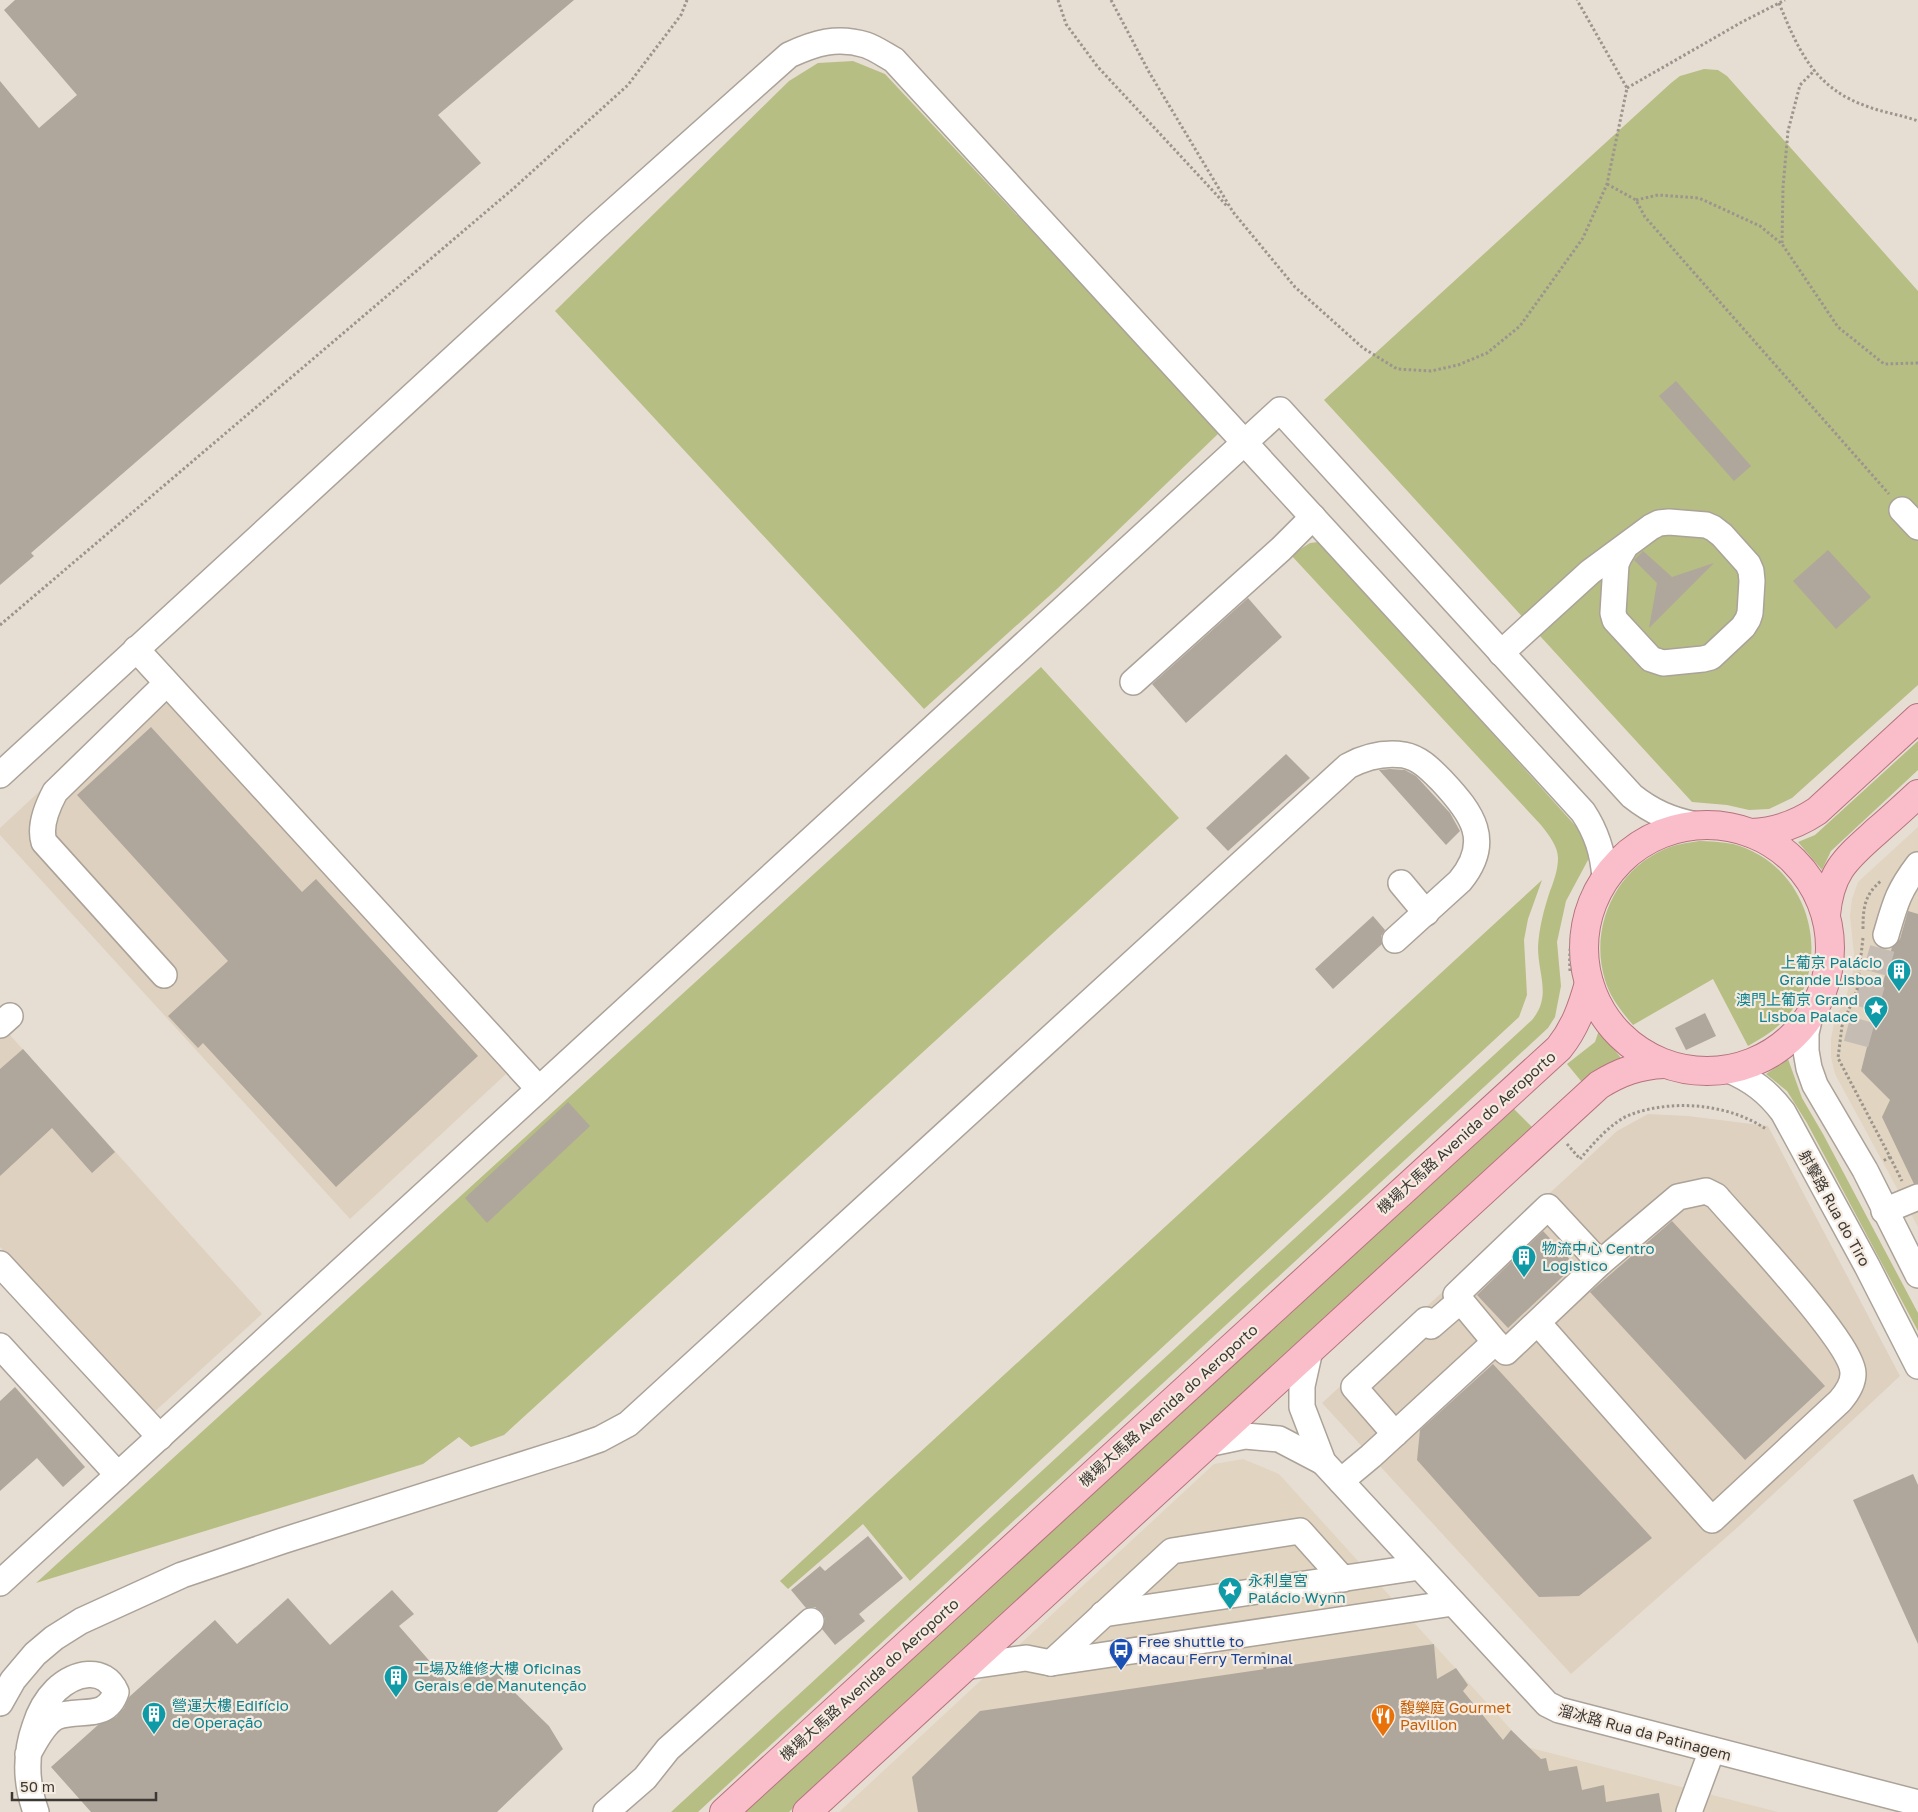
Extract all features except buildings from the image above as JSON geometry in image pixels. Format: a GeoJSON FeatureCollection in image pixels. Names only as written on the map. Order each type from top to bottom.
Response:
{"type":"FeatureCollection","features":[{"type":"Feature","properties":{"kind":"main road"},"geometry":{"type":"LineString","coordinates":[[1751,833],[1786,828],[1802,821],[1817,811],[1918,718]]}},
{"type":"Feature","properties":{"kind":"main road"},"geometry":{"type":"LineString","coordinates":[[806,1812],[1599,1085],[1630,1069],[1647,1065],[1664,1064],[1696,1071],[1729,1070],[1760,1060],[1788,1041],[1810,1016],[1824,984],[1830,950],[1826,915],[1827,898],[1833,881],[1852,852],[1918,794]]}},
{"type":"Feature","properties":{"kind":"main road"},"geometry":{"type":"LineString","coordinates":[[1664,1064],[1631,1045],[1605,1018],[1589,984],[1584,956],[1586,929],[1593,902],[1605,878],[1623,858],[1644,841],[1669,830],[1696,825],[1724,826],[1751,833],[1776,846],[1798,865],[1814,888],[1826,915]]}},
{"type":"Feature","properties":{"kind":"main road","name":"機場大馬路 Avenida do Aeroporto"},"geometry":{"type":"LineString","coordinates":[[724,1812],[1559,1048],[1570,1034],[1578,1018],[1589,984]]}},
{"type":"Feature","properties":{"kind":"street"},"geometry":{"type":"LineString","coordinates":[[0,775],[595,228],[788,55],[813,44],[840,40],[866,45],[894,60],[1583,812],[1593,827],[1600,843],[1604,860],[1605,878]]}},
{"type":"Feature","properties":{"kind":"street"},"geometry":{"type":"LineString","coordinates":[[0,1583],[1280,410],[1632,796],[1662,816],[1678,822],[1696,825]]}},
{"type":"Feature","properties":{"kind":"street"},"geometry":{"type":"LineString","coordinates":[[1134,682],[1281,549],[1313,517]]}},
{"type":"Feature","properties":{"kind":"street"},"geometry":{"type":"LineString","coordinates":[[1501,653],[1590,572],[1651,527],[1659,523],[1713,528],[1748,564],[1751,571],[1750,613],[1743,627],[1711,657],[1703,660],[1663,664],[1651,660],[1619,626],[1613,613],[1616,564],[1625,547]]}},
{"type":"Feature","properties":{"kind":"street"},"geometry":{"type":"LineString","coordinates":[[136,649],[538,1089]]}},
{"type":"Feature","properties":{"kind":"street"},"geometry":{"type":"LineString","coordinates":[[164,975],[44,842],[42,832],[48,804],[55,792],[166,684]]}},
{"type":"Feature","properties":{"kind":"street"},"geometry":{"type":"LineString","coordinates":[[0,1703],[13,1680],[35,1654],[54,1638],[81,1620],[182,1575],[581,1446],[600,1439],[628,1424],[1348,766],[1362,759],[1393,754],[1406,756],[1428,767],[1460,800],[1473,823],[1476,848],[1474,859],[1468,871],[1426,913],[1395,940]]}},
{"type":"Feature","properties":{"kind":"street"},"geometry":{"type":"LineString","coordinates":[[1886,935],[1895,902],[1902,886],[1918,865]]}},
{"type":"Feature","properties":{"kind":"street"},"geometry":{"type":"LineString","coordinates":[[1401,883],[1426,913]]}},
{"type":"Feature","properties":{"kind":"street"},"geometry":{"type":"LineString","coordinates":[[1810,1016],[1806,1033],[1806,1051],[1815,1085],[1865,1170],[1884,1211],[1918,1275]]}},
{"type":"Feature","properties":{"kind":"street","name":"射擊路 Rua do Tiro"},"geometry":{"type":"LineString","coordinates":[[1729,1070],[1759,1086],[1783,1112],[1867,1266],[1918,1366]]}},
{"type":"Feature","properties":{"kind":"street"},"geometry":{"type":"LineString","coordinates":[[1538,1324],[1712,1520],[1840,1401],[1848,1390],[1853,1374],[1849,1359],[1828,1325],[1716,1196],[1706,1191],[1678,1197],[1600,1263],[1538,1324],[1506,1352],[1495,1342],[1456,1295],[1548,1207],[1600,1263]]}},
{"type":"Feature","properties":{"kind":"street"},"geometry":{"type":"LineString","coordinates":[[1884,1211],[1918,1198]]}},
{"type":"Feature","properties":{"kind":"street"},"geometry":{"type":"LineString","coordinates":[[0,1264],[160,1437]]}},
{"type":"Feature","properties":{"kind":"street"},"geometry":{"type":"LineString","coordinates":[[1395,1434],[1354,1387],[1426,1320],[1431,1326],[1460,1301]]}},
{"type":"Feature","properties":{"kind":"street"},"geometry":{"type":"LineString","coordinates":[[1341,1481],[1495,1342]]}},
{"type":"Feature","properties":{"kind":"street"},"geometry":{"type":"LineString","coordinates":[[0,1346],[118,1475]]}},
{"type":"Feature","properties":{"kind":"street","name":"溜冰路 Rua da Patinagem"},"geometry":{"type":"LineString","coordinates":[[1310,1350],[1302,1386],[1302,1407],[1324,1462],[1547,1704],[1558,1710],[1918,1803]]}},
{"type":"Feature","properties":{"kind":"street","name":"溜冰路 Rua da Patinagem"},"geometry":{"type":"LineString","coordinates":[[1207,1444],[1245,1436],[1279,1439],[1324,1462]]}},
{"type":"Feature","properties":{"kind":"street"},"geometry":{"type":"LineString","coordinates":[[1051,1663],[1172,1551],[1300,1531],[1343,1579]]}},
{"type":"Feature","properties":{"kind":"street"},"geometry":{"type":"LineString","coordinates":[[1103,1614],[1420,1567]]}},
{"type":"Feature","properties":{"kind":"street"},"geometry":{"type":"LineString","coordinates":[[964,1668],[1026,1658],[1051,1663],[1453,1603]]}},
{"type":"Feature","properties":{"kind":"street"},"geometry":{"type":"LineString","coordinates":[[606,1812],[644,1778],[668,1748],[811,1621]]}},
{"type":"Feature","properties":{"kind":"street"},"geometry":{"type":"LineString","coordinates":[[1689,1812],[1712,1750]]}},
{"type":"Feature","properties":{"kind":"street"},"geometry":{"type":"LineString","coordinates":[[28,1754],[27,1778],[33,1801],[43,1812]]}},
{"type":"Feature","properties":{"kind":"path"},"geometry":{"type":"LineString","coordinates":[[0,625],[514,188],[628,86],[681,15],[687,0]]}},
{"type":"Feature","properties":{"kind":"path"},"geometry":{"type":"LineString","coordinates":[[1058,0],[1066,24],[1098,66],[1233,212],[1296,287],[1364,348],[1398,369],[1431,372],[1458,365],[1488,353],[1520,326],[1583,238],[1607,184],[1627,88],[1577,0]]}},
{"type":"Feature","properties":{"kind":"path"},"geometry":{"type":"LineString","coordinates":[[1111,0],[1149,72],[1233,212]]}},
{"type":"Feature","properties":{"kind":"path"},"geometry":{"type":"LineString","coordinates":[[1627,88],[1742,22],[1785,0]]}},
{"type":"Feature","properties":{"kind":"path"},"geometry":{"type":"LineString","coordinates":[[1779,3],[1804,58],[1833,90],[1868,107],[1918,121]]}},
{"type":"Feature","properties":{"kind":"path"},"geometry":{"type":"LineString","coordinates":[[1782,244],[1783,187],[1788,131],[1800,85],[1815,70]]}},
{"type":"Feature","properties":{"kind":"path"},"geometry":{"type":"LineString","coordinates":[[1607,184],[1636,200],[1644,217],[1910,518]]}},
{"type":"Feature","properties":{"kind":"path"},"geometry":{"type":"LineString","coordinates":[[1636,200],[1658,195],[1698,198],[1760,226],[1782,244],[1838,327],[1884,364],[1918,363]]}},
{"type":"Feature","properties":{"kind":"path"},"geometry":{"type":"LineString","coordinates":[[1865,1170],[1890,1157],[1838,1058],[1842,1026],[1857,990],[1863,940],[1863,905],[1875,886],[1882,879]]}},
{"type":"Feature","properties":{"kind":"shaded area"},"geometry":{"type":"Polygon","coordinates":[[[152,687],[506,1074],[350,1219],[0,835],[0,828],[152,687]]]}},
{"type":"Feature","properties":{"kind":"shaded area","name":"澳門上葡京 Grand Lisboa Palace"},"geometry":{"type":"Polygon","coordinates":[[[1918,827],[1918,1227],[1835,1074],[1831,1057],[1831,1039],[1835,1018],[1845,1001],[1853,972],[1854,954],[1850,916],[1852,899],[1858,882],[1918,827]]]}},
{"type":"Feature","properties":{"kind":"shaded area"},"geometry":{"type":"Polygon","coordinates":[[[0,1024],[262,1314],[151,1415],[0,1247],[0,1024]]]}},
{"type":"Feature","properties":{"kind":"shaded area","name":"物流中心 Centro Logistico"},"geometry":{"type":"Polygon","coordinates":[[[1648,1114],[1688,1116],[1768,1126],[1900,1376],[1739,1526],[1571,1674],[1322,1403],[1617,1131],[1648,1114]]]}},
{"type":"Feature","properties":{"kind":"shaded area","name":"永利皇宮 Palácio Wynn"},"geometry":{"type":"Polygon","coordinates":[[[1243,1459],[1279,1474],[1527,1747],[1778,1812],[839,1812],[1214,1464],[1243,1459]]]}},
{"type":"Feature","properties":{"kind":"green space"},"geometry":{"type":"Polygon","coordinates":[[[853,61],[885,74],[1220,432],[1058,588],[924,709],[555,311],[789,81],[818,63],[853,61]]]}},
{"type":"Feature","properties":{"kind":"green space"},"geometry":{"type":"Polygon","coordinates":[[[1704,69],[1718,70],[1727,76],[1918,291],[1918,685],[1792,798],[1769,809],[1749,810],[1727,805],[1692,802],[1324,400],[1671,83],[1680,76],[1704,69]]]}},
{"type":"Feature","properties":{"kind":"green space"},"geometry":{"type":"Polygon","coordinates":[[[1318,542],[1325,547],[1581,832],[1589,849],[1588,860],[1566,901],[1557,942],[1561,986],[1555,1017],[1548,1028],[698,1812],[671,1812],[1532,1020],[1538,1011],[1543,994],[1538,947],[1544,912],[1557,866],[1558,854],[1554,845],[1541,825],[1291,555],[1310,543],[1318,542]]]}},
{"type":"Feature","properties":{"kind":"green space"},"geometry":{"type":"Polygon","coordinates":[[[1041,667],[1179,818],[504,1435],[471,1447],[459,1437],[423,1464],[36,1583],[1041,667]]]}},
{"type":"Feature","properties":{"kind":"green space"},"geometry":{"type":"Polygon","coordinates":[[[1918,741],[1918,770],[1831,851],[1822,870],[1798,842],[1815,835],[1918,741]]]}},
{"type":"Feature","properties":{"kind":"green space"},"geometry":{"type":"Polygon","coordinates":[[[1699,841],[1733,844],[1758,854],[1779,870],[1795,890],[1806,914],[1811,939],[1810,964],[1803,990],[1790,1013],[1781,1023],[1765,1036],[1748,1046],[1713,979],[1633,1025],[1616,1004],[1605,980],[1601,960],[1604,921],[1610,903],[1620,886],[1632,871],[1647,859],[1669,847],[1699,841]]]}},
{"type":"Feature","properties":{"kind":"green space"},"geometry":{"type":"Polygon","coordinates":[[[1542,880],[1528,919],[1524,940],[1527,995],[1519,1017],[910,1581],[863,1524],[788,1589],[780,1581],[1542,880]]]}},
{"type":"Feature","properties":{"kind":"green space"},"geometry":{"type":"Polygon","coordinates":[[[1599,1030],[1625,1063],[1586,1087],[1567,1064],[1595,1042],[1599,1030]]]}},
{"type":"Feature","properties":{"kind":"green space"},"geometry":{"type":"Polygon","coordinates":[[[1788,1059],[1802,1098],[1918,1313],[1918,1331],[1807,1123],[1787,1091],[1766,1074],[1788,1059]]]}},
{"type":"Feature","properties":{"kind":"green space"},"geometry":{"type":"Polygon","coordinates":[[[1514,1109],[1534,1129],[789,1812],[743,1812],[1514,1109]]]}},
{"type":"Feature","properties":{"kind":"tunnel"},"geometry":{"type":"LineString","coordinates":[[1856,1044],[1886,935]]}},
{"type":"Feature","properties":{"kind":"place","name":"上葡京 Palácio Grande Lisboa"},"geometry":{"type":"Point","coordinates":[1899,992]}},
{"type":"Feature","properties":{"kind":"place","name":"澳門上葡京 Grand Lisboa Palace"},"geometry":{"type":"Point","coordinates":[1876,1029]}},
{"type":"Feature","properties":{"kind":"place","name":"物流中心 Centro Logistico"},"geometry":{"type":"Point","coordinates":[1524,1278]}},
{"type":"Feature","properties":{"kind":"place","name":"永利皇宮 Palácio Wynn"},"geometry":{"type":"Point","coordinates":[1230,1610]}},
{"type":"Feature","properties":{"kind":"place","name":"Free shuttle to Macau Ferry Terminal"},"geometry":{"type":"Point","coordinates":[1121,1671]}},
{"type":"Feature","properties":{"kind":"place","name":"工場及維修大樓 Oficinas Gerais e de Manutenção"},"geometry":{"type":"Point","coordinates":[396,1698]}},
{"type":"Feature","properties":{"kind":"place","name":"營運大樓 Edifício de Operação"},"geometry":{"type":"Point","coordinates":[154,1735]}},
{"type":"Feature","properties":{"kind":"place","name":"馥樂庭 Gourmet Pavilion"},"geometry":{"type":"Point","coordinates":[1383,1737]}}]}
